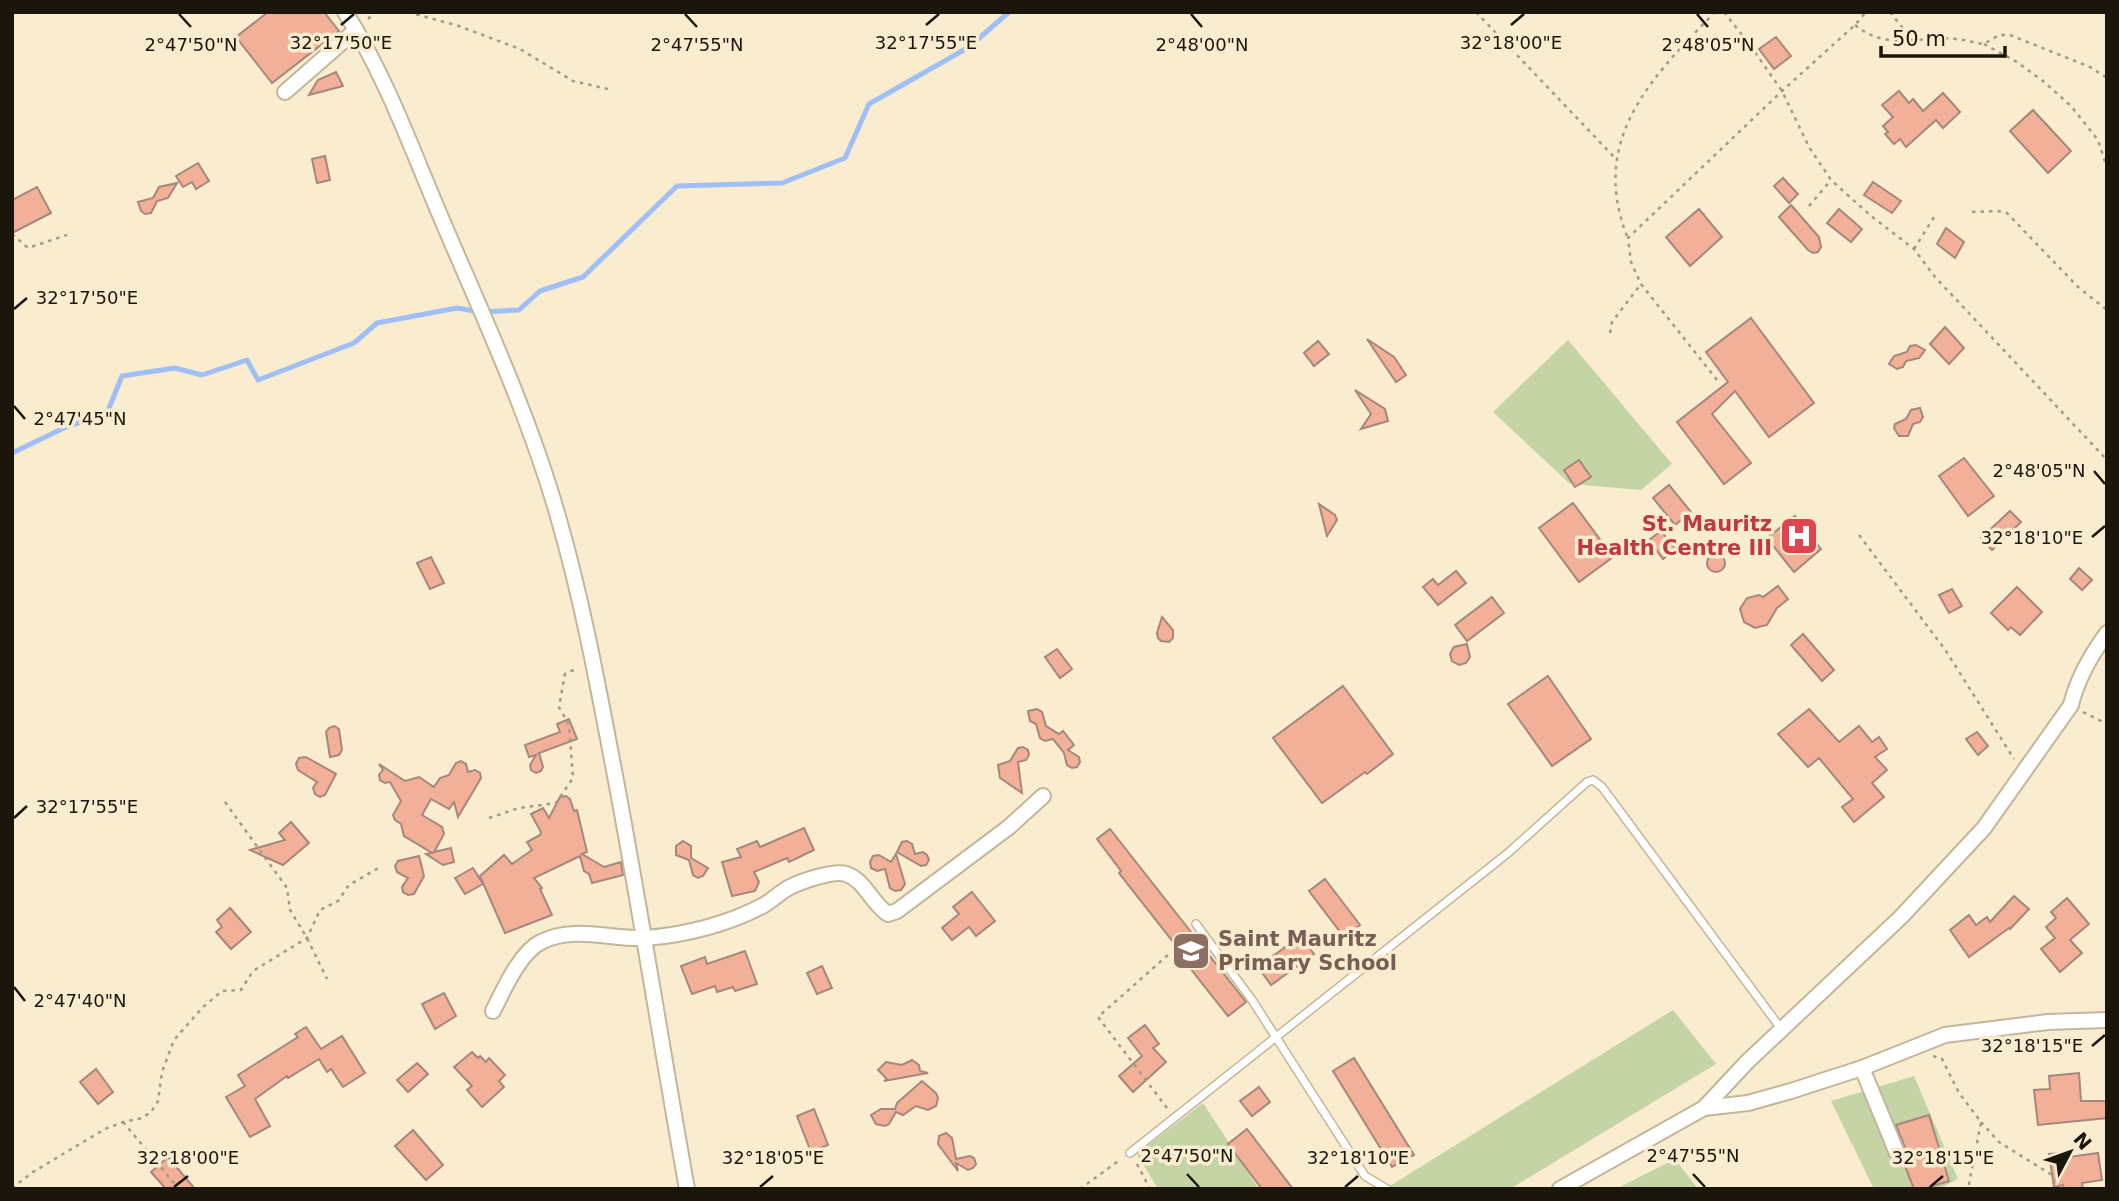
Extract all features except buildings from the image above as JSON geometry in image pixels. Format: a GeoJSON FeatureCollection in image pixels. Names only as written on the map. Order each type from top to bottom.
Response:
{"type":"FeatureCollection","features":[{"type":"Feature","properties":{"kind":"street"},"geometry":{"type":"LineString","coordinates":[[345,12],[394,109],[526,423],[560,521],[593,660],[688,1189]]}},
{"type":"Feature","properties":{"kind":"street"},"geometry":{"type":"LineString","coordinates":[[285,92],[356,30]]}},
{"type":"Feature","properties":{"kind":"street"},"geometry":{"type":"LineString","coordinates":[[1560,1189],[1704,1108],[1731,1078],[1920,897],[1984,828],[2023,773],[2071,705],[2074,690],[2086,665],[2107,633]]}},
{"type":"Feature","properties":{"kind":"street"},"geometry":{"type":"LineString","coordinates":[[493,1011],[510,977],[531,948],[541,941],[560,936],[597,933],[644,938],[678,933],[723,922],[764,905],[789,887],[845,873],[857,880],[881,909],[888,914],[897,911],[1009,827],[1043,796]]}},
{"type":"Feature","properties":{"kind":"street"},"geometry":{"type":"LineString","coordinates":[[1704,1108],[1748,1103],[1862,1068],[1945,1035],[2048,1021],[2107,1020]]}},
{"type":"Feature","properties":{"kind":"street"},"geometry":{"type":"LineString","coordinates":[[1862,1068],[1897,1153]]}},
{"type":"Feature","properties":{"kind":"lane"},"geometry":{"type":"LineString","coordinates":[[1130,1153],[1508,853],[1587,782],[1593,780],[1602,787],[1783,1030]]}},
{"type":"Feature","properties":{"kind":"lane"},"geometry":{"type":"LineString","coordinates":[[1196,924],[1252,1000],[1366,1176],[1387,1189]]}},
{"type":"Feature","properties":{"kind":"path"},"geometry":{"type":"LineString","coordinates":[[408,12],[459,26],[520,49],[573,81],[612,90]]}},
{"type":"Feature","properties":{"kind":"path"},"geometry":{"type":"LineString","coordinates":[[1476,12],[1615,158]]}},
{"type":"Feature","properties":{"kind":"path"},"geometry":{"type":"LineString","coordinates":[[1715,12],[1657,74],[1644,92],[1625,126],[1615,158],[1622,223],[1628,238],[1631,262],[1641,284],[1717,380]]}},
{"type":"Feature","properties":{"kind":"path"},"geometry":{"type":"LineString","coordinates":[[1724,12],[1782,91],[1809,147],[1831,180],[1871,216],[1914,249],[1935,277],[2107,460]]}},
{"type":"Feature","properties":{"kind":"path"},"geometry":{"type":"LineString","coordinates":[[1628,238],[1866,12]]}},
{"type":"Feature","properties":{"kind":"path"},"geometry":{"type":"LineString","coordinates":[[1890,12],[1912,40]]}},
{"type":"Feature","properties":{"kind":"path"},"geometry":{"type":"LineString","coordinates":[[1855,25],[1868,36],[1893,41],[1956,39],[1984,44],[2017,62],[2071,106],[2098,141],[2107,168]]}},
{"type":"Feature","properties":{"kind":"path"},"geometry":{"type":"LineString","coordinates":[[1984,44],[1998,34],[2010,35],[2090,67],[2107,78]]}},
{"type":"Feature","properties":{"kind":"path"},"geometry":{"type":"LineString","coordinates":[[1809,206],[1831,180]]}},
{"type":"Feature","properties":{"kind":"path"},"geometry":{"type":"LineString","coordinates":[[1972,212],[2007,213],[2078,287],[2107,310]]}},
{"type":"Feature","properties":{"kind":"path"},"geometry":{"type":"LineString","coordinates":[[1914,249],[1936,214]]}},
{"type":"Feature","properties":{"kind":"path"},"geometry":{"type":"LineString","coordinates":[[12,234],[28,248],[67,235]]}},
{"type":"Feature","properties":{"kind":"path"},"geometry":{"type":"LineString","coordinates":[[1610,333],[1612,322],[1641,284]]}},
{"type":"Feature","properties":{"kind":"path"},"geometry":{"type":"LineString","coordinates":[[1859,535],[1946,650],[2023,773]]}},
{"type":"Feature","properties":{"kind":"path"},"geometry":{"type":"LineString","coordinates":[[489,818],[519,808],[556,803],[573,778],[569,725],[559,707],[565,674],[593,660]]}},
{"type":"Feature","properties":{"kind":"path"},"geometry":{"type":"LineString","coordinates":[[2071,705],[2107,724]]}},
{"type":"Feature","properties":{"kind":"path"},"geometry":{"type":"LineString","coordinates":[[225,802],[287,888],[290,910],[327,979]]}},
{"type":"Feature","properties":{"kind":"path"},"geometry":{"type":"LineString","coordinates":[[12,1188],[105,1129],[142,1118],[151,1112],[158,1101],[162,1072],[174,1040],[202,1008],[222,991],[241,990],[253,971],[307,938],[320,910],[338,901],[349,885],[382,866]]}},
{"type":"Feature","properties":{"kind":"path"},"geometry":{"type":"LineString","coordinates":[[1168,955],[1098,1017],[1173,1117]]}},
{"type":"Feature","properties":{"kind":"path"},"geometry":{"type":"LineString","coordinates":[[1914,1049],[1942,1059],[1959,1093],[1998,1142],[2052,1175],[2056,1189]]}},
{"type":"Feature","properties":{"kind":"path"},"geometry":{"type":"LineString","coordinates":[[123,1122],[179,1189]]}},
{"type":"Feature","properties":{"kind":"path"},"geometry":{"type":"LineString","coordinates":[[1968,1189],[1981,1122]]}},
{"type":"Feature","properties":{"kind":"path"},"geometry":{"type":"LineString","coordinates":[[1080,1189],[1130,1153],[1150,1189]]}},
{"type":"Feature","properties":{"kind":"green space"},"geometry":{"type":"Polygon","coordinates":[[[1568,340],[1672,464],[1641,490],[1570,484],[1493,412],[1568,340]]]}},
{"type":"Feature","properties":{"kind":"green space"},"geometry":{"type":"Polygon","coordinates":[[[1673,1010],[1716,1064],[1510,1189],[1385,1189],[1673,1010]]]}},
{"type":"Feature","properties":{"kind":"green space"},"geometry":{"type":"Polygon","coordinates":[[[1914,1076],[1958,1179],[1939,1189],[1874,1189],[1831,1101],[1914,1076]]]}},
{"type":"Feature","properties":{"kind":"green space"},"geometry":{"type":"Polygon","coordinates":[[[1203,1103],[1259,1189],[1158,1189],[1137,1154],[1203,1103]]]}},
{"type":"Feature","properties":{"kind":"green space"},"geometry":{"type":"Polygon","coordinates":[[[1675,1159],[1698,1189],[1616,1189],[1675,1159]]]}},
{"type":"Feature","properties":{"kind":"waterway"},"geometry":{"type":"LineString","coordinates":[[12,453],[64,428],[107,413],[122,376],[175,368],[202,375],[247,360],[258,380],[354,343],[377,323],[457,308],[480,312],[519,310],[540,291],[583,277],[677,186],[782,183],[845,158],[869,104],[969,47],[1009,12]]}},
{"type":"Feature","properties":{"kind":"place","name":"St. Mauritz Health Centre III"},"geometry":{"type":"Point","coordinates":[1799,536]}},
{"type":"Feature","properties":{"kind":"place","name":"Saint Mauritz Primary School"},"geometry":{"type":"Point","coordinates":[1191,951]}}]}
